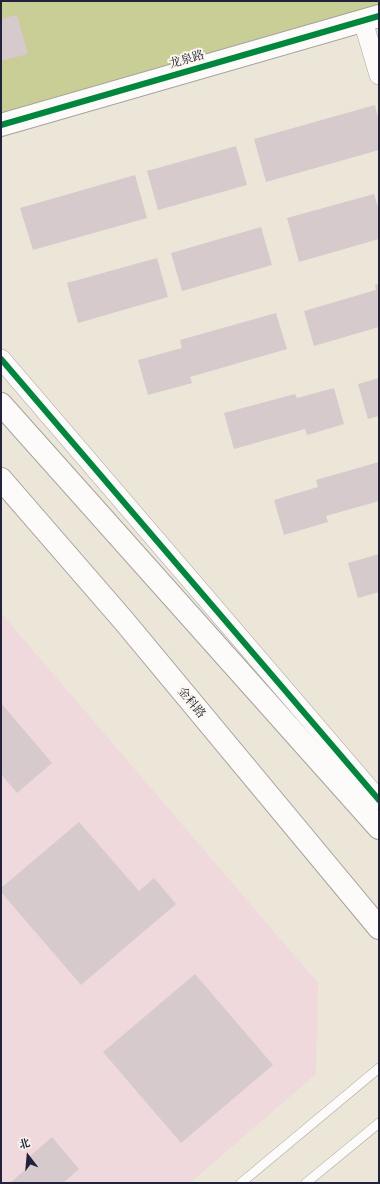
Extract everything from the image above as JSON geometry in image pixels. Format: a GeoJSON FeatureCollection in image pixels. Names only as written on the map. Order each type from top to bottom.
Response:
{"type":"FeatureCollection","features":[{"type":"Feature","properties":{"kind":"main road","name":"龙泉路"},"geometry":{"type":"LineString","coordinates":[[1,126],[371,19]]}},
{"type":"Feature","properties":{"kind":"main road"},"geometry":{"type":"LineString","coordinates":[[1,404],[379,828]]}},
{"type":"Feature","properties":{"kind":"main road","name":"金科路"},"geometry":{"type":"LineString","coordinates":[[1,479],[124,621],[379,928]]}},
{"type":"Feature","properties":{"kind":"street"},"geometry":{"type":"LineString","coordinates":[[371,19],[379,74]]}},
{"type":"Feature","properties":{"kind":"street"},"geometry":{"type":"LineString","coordinates":[[1,359],[379,800]]}},
{"type":"Feature","properties":{"kind":"lane"},"geometry":{"type":"LineString","coordinates":[[241,1183],[379,1068]]}},
{"type":"Feature","properties":{"kind":"lane"},"geometry":{"type":"LineString","coordinates":[[306,1183],[379,1123]]}},
{"type":"Feature","properties":{"kind":"shaded area"},"geometry":{"type":"Polygon","coordinates":[[[1,613],[318,983],[316,1074],[190,1183],[1,1183],[1,613]]]}},
{"type":"Feature","properties":{"kind":"green space"},"geometry":{"type":"Polygon","coordinates":[[[1,1],[379,1],[379,11],[1,114],[1,1]]]}},
{"type":"Feature","properties":{"kind":"building"},"geometry":{"type":"Polygon","coordinates":[[[17,15],[28,54],[1,61],[1,19],[17,15]]]}},
{"type":"Feature","properties":{"kind":"building"},"geometry":{"type":"Polygon","coordinates":[[[375,105],[379,121],[379,150],[266,182],[254,139],[375,105]]]}},
{"type":"Feature","properties":{"kind":"building"},"geometry":{"type":"Polygon","coordinates":[[[236,146],[247,185],[158,210],[147,171],[236,146]]]}},
{"type":"Feature","properties":{"kind":"building"},"geometry":{"type":"Polygon","coordinates":[[[135,175],[147,218],[33,250],[20,208],[135,175]]]}},
{"type":"Feature","properties":{"kind":"building"},"geometry":{"type":"Polygon","coordinates":[[[374,194],[379,210],[379,239],[299,262],[287,218],[374,194]]]}},
{"type":"Feature","properties":{"kind":"building"},"geometry":{"type":"Polygon","coordinates":[[[261,227],[272,265],[182,291],[171,253],[261,227]]]}},
{"type":"Feature","properties":{"kind":"building"},"geometry":{"type":"Polygon","coordinates":[[[157,258],[168,297],[78,323],[67,283],[157,258]]]}},
{"type":"Feature","properties":{"kind":"building"},"geometry":{"type":"Polygon","coordinates":[[[379,284],[379,327],[314,346],[304,311],[376,290],[375,285],[379,284]]]}},
{"type":"Feature","properties":{"kind":"building"},"geometry":{"type":"Polygon","coordinates":[[[276,313],[287,349],[190,377],[192,383],[148,395],[138,360],[182,348],[180,340],[276,313]]]}},
{"type":"Feature","properties":{"kind":"building"},"geometry":{"type":"Polygon","coordinates":[[[379,378],[379,416],[368,419],[358,384],[379,378]]]}},
{"type":"Feature","properties":{"kind":"building"},"geometry":{"type":"Polygon","coordinates":[[[334,388],[344,424],[307,435],[305,429],[234,449],[224,413],[295,394],[297,398],[334,388]]]}},
{"type":"Feature","properties":{"kind":"building"},"geometry":{"type":"Polygon","coordinates":[[[379,462],[379,501],[326,516],[328,522],[284,535],[274,500],[318,487],[316,480],[379,462]]]}},
{"type":"Feature","properties":{"kind":"building"},"geometry":{"type":"Polygon","coordinates":[[[379,554],[379,592],[358,598],[348,563],[379,554]]]}},
{"type":"Feature","properties":{"kind":"building"},"geometry":{"type":"Polygon","coordinates":[[[1,703],[52,763],[17,793],[1,774],[1,703]]]}},
{"type":"Feature","properties":{"kind":"building"},"geometry":{"type":"Polygon","coordinates":[[[79,822],[139,891],[154,878],[176,904],[81,985],[1,892],[1,888],[79,822]]]}},
{"type":"Feature","properties":{"kind":"building"},"geometry":{"type":"Polygon","coordinates":[[[195,974],[273,1065],[181,1143],[103,1052],[195,974]]]}},
{"type":"Feature","properties":{"kind":"building"},"geometry":{"type":"Polygon","coordinates":[[[52,1137],[79,1169],[63,1183],[10,1183],[33,1163],[28,1158],[52,1137]]]}},
{"type":"Feature","properties":{"kind":"cycle path"},"geometry":{"type":"LineString","coordinates":[[1,125],[379,16]]}},
{"type":"Feature","properties":{"kind":"cycle path"},"geometry":{"type":"LineString","coordinates":[[1,359],[379,800]]}}]}
